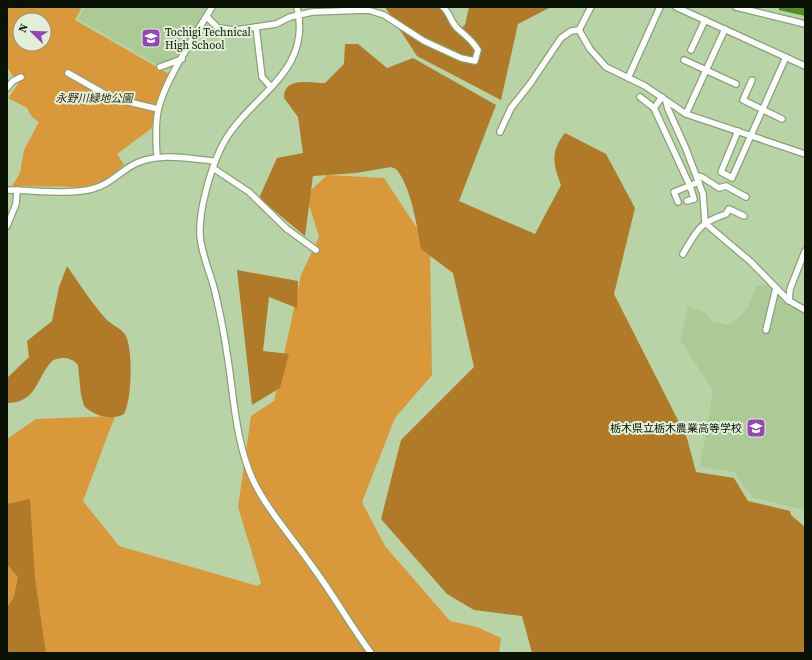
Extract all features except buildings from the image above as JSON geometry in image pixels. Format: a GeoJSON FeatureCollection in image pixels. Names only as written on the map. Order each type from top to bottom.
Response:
{"type":"FeatureCollection","features":[{"type":"Feature","properties":{"kind":"street"},"geometry":{"type":"LineString","coordinates":[[157,157],[156,126],[158,109],[166,89],[212,7]]}},
{"type":"Feature","properties":{"kind":"street"},"geometry":{"type":"LineString","coordinates":[[297,7],[299,36],[286,71],[228,135],[214,165],[203,207],[200,233],[201,243],[204,259],[213,281],[238,424],[249,472],[270,507],[327,586],[371,653]]}},
{"type":"Feature","properties":{"kind":"street"},"geometry":{"type":"LineString","coordinates":[[207,17],[218,28],[235,30],[276,24],[298,14],[349,9],[375,11],[384,15],[424,41],[461,58],[475,61],[478,50],[473,41],[457,28],[450,14],[443,7]]}},
{"type":"Feature","properties":{"kind":"street"},"geometry":{"type":"LineString","coordinates":[[579,30],[591,7]]}},
{"type":"Feature","properties":{"kind":"street"},"geometry":{"type":"LineString","coordinates":[[628,78],[660,7]]}},
{"type":"Feature","properties":{"kind":"street"},"geometry":{"type":"LineString","coordinates":[[676,7],[805,66]]}},
{"type":"Feature","properties":{"kind":"street"},"geometry":{"type":"LineString","coordinates":[[736,7],[805,24]]}},
{"type":"Feature","properties":{"kind":"street"},"geometry":{"type":"LineString","coordinates":[[690,50],[705,20]]}},
{"type":"Feature","properties":{"kind":"street"},"geometry":{"type":"LineString","coordinates":[[256,27],[262,77],[271,88]]}},
{"type":"Feature","properties":{"kind":"street"},"geometry":{"type":"LineString","coordinates":[[686,114],[725,29]]}},
{"type":"Feature","properties":{"kind":"street"},"geometry":{"type":"LineString","coordinates":[[579,30],[598,60],[611,70],[645,86],[686,114],[805,154]]}},
{"type":"Feature","properties":{"kind":"street"},"geometry":{"type":"LineString","coordinates":[[500,132],[511,108],[530,84],[561,38],[571,31],[579,30]]}},
{"type":"Feature","properties":{"kind":"street"},"geometry":{"type":"LineString","coordinates":[[738,131],[721,172],[732,178],[786,57]]}},
{"type":"Feature","properties":{"kind":"street"},"geometry":{"type":"LineString","coordinates":[[160,67],[182,59]]}},
{"type":"Feature","properties":{"kind":"street"},"geometry":{"type":"LineString","coordinates":[[684,60],[736,84]]}},
{"type":"Feature","properties":{"kind":"street"},"geometry":{"type":"LineString","coordinates":[[68,73],[112,98],[158,109]]}},
{"type":"Feature","properties":{"kind":"street"},"geometry":{"type":"LineString","coordinates":[[7,88],[13,81],[21,77]]}},
{"type":"Feature","properties":{"kind":"street"},"geometry":{"type":"LineString","coordinates":[[752,80],[743,100],[782,119]]}},
{"type":"Feature","properties":{"kind":"street"},"geometry":{"type":"LineString","coordinates":[[640,97],[654,108],[690,186],[694,199],[687,201]]}},
{"type":"Feature","properties":{"kind":"street"},"geometry":{"type":"LineString","coordinates":[[654,108],[664,99]]}},
{"type":"Feature","properties":{"kind":"street"},"geometry":{"type":"LineString","coordinates":[[664,99],[698,179],[705,203],[705,222]]}},
{"type":"Feature","properties":{"kind":"street"},"geometry":{"type":"LineString","coordinates":[[7,190],[70,191],[92,189],[110,181],[141,160],[157,157],[214,165],[250,192],[276,220],[316,250]]}},
{"type":"Feature","properties":{"kind":"street"},"geometry":{"type":"LineString","coordinates":[[678,202],[674,192],[690,186],[702,177],[719,188],[726,186],[746,197]]}},
{"type":"Feature","properties":{"kind":"street"},"geometry":{"type":"LineString","coordinates":[[7,226],[16,204],[17,190]]}},
{"type":"Feature","properties":{"kind":"street"},"geometry":{"type":"LineString","coordinates":[[683,254],[690,239],[705,222],[726,214],[729,209],[744,216]]}},
{"type":"Feature","properties":{"kind":"street"},"geometry":{"type":"LineString","coordinates":[[705,222],[746,256],[789,301],[803,309],[805,303]]}},
{"type":"Feature","properties":{"kind":"street"},"geometry":{"type":"LineString","coordinates":[[789,301],[790,289],[805,251]]}},
{"type":"Feature","properties":{"kind":"street"},"geometry":{"type":"LineString","coordinates":[[766,330],[776,288]]}},
{"type":"Feature","properties":{"kind":"shaded area","name":"Tochigi Technical High School"},"geometry":{"type":"Polygon","coordinates":[[[85,7],[209,7],[179,57],[159,66],[78,19],[85,7]]]}},
{"type":"Feature","properties":{"kind":"shaded area"},"geometry":{"type":"Polygon","coordinates":[[[385,7],[445,7],[461,28],[465,25],[469,7],[551,7],[518,24],[501,100],[417,56],[385,7]]]}},
{"type":"Feature","properties":{"kind":"shaded area"},"geometry":{"type":"Polygon","coordinates":[[[779,7],[805,7],[805,16],[779,10],[779,7]]]}},
{"type":"Feature","properties":{"kind":"shaded area"},"geometry":{"type":"Polygon","coordinates":[[[345,44],[358,44],[387,68],[413,58],[496,105],[459,201],[535,234],[561,185],[556,171],[554,158],[557,146],[565,133],[606,154],[635,208],[614,294],[687,438],[696,472],[734,478],[748,501],[790,511],[791,515],[805,527],[805,653],[532,653],[522,616],[474,610],[447,594],[381,519],[401,440],[474,367],[453,273],[421,249],[415,218],[406,185],[396,169],[391,167],[356,173],[313,176],[305,236],[259,198],[277,158],[303,153],[298,117],[284,98],[285,91],[288,86],[299,82],[325,83],[344,64],[345,44]]]}},
{"type":"Feature","properties":{"kind":"shaded area"},"geometry":{"type":"Polygon","coordinates":[[[67,266],[105,318],[126,336],[131,364],[130,387],[127,407],[124,414],[119,416],[109,417],[98,415],[88,410],[84,406],[81,395],[78,365],[73,360],[66,358],[59,358],[52,361],[35,388],[24,399],[17,402],[7,403],[7,378],[29,357],[27,341],[52,321],[59,287],[67,266]]]}},
{"type":"Feature","properties":{"kind":"shaded area"},"geometry":{"type":"Polygon","coordinates":[[[237,270],[298,281],[297,308],[269,297],[263,351],[289,354],[280,388],[252,405],[237,270]]]}},
{"type":"Feature","properties":{"kind":"shaded area","name":"栃木県立栃木農業高等学校"},"geometry":{"type":"Polygon","coordinates":[[[769,285],[793,306],[805,314],[805,510],[753,498],[734,472],[700,466],[713,390],[680,340],[688,306],[707,314],[711,321],[728,325],[740,317],[749,306],[756,286],[769,285]]]}},
{"type":"Feature","properties":{"kind":"shaded area"},"geometry":{"type":"Polygon","coordinates":[[[30,499],[35,579],[46,653],[7,653],[7,608],[14,597],[18,577],[7,564],[7,504],[30,499]]]}},
{"type":"Feature","properties":{"kind":"green space","name":"永野川緑地公園"},"geometry":{"type":"Polygon","coordinates":[[[7,7],[82,7],[75,20],[171,75],[157,107],[152,128],[117,154],[124,165],[107,179],[86,187],[12,186],[20,173],[24,150],[39,122],[32,117],[27,108],[8,98],[18,84],[7,67],[7,7]]]}},
{"type":"Feature","properties":{"kind":"green space"},"geometry":{"type":"Polygon","coordinates":[[[327,175],[384,178],[430,248],[432,375],[395,418],[362,502],[385,546],[450,621],[477,627],[501,638],[499,653],[7,653],[7,439],[36,419],[115,416],[83,501],[119,546],[258,586],[261,583],[238,507],[251,416],[274,401],[301,275],[319,237],[306,195],[327,175]]]}},
{"type":"Feature","properties":{"kind":"place","name":"Tochigi Technical High School"},"geometry":{"type":"Point","coordinates":[151,38]}},
{"type":"Feature","properties":{"kind":"place","name":"栃木県立栃木農業高等学校"},"geometry":{"type":"Point","coordinates":[756,428]}}]}
